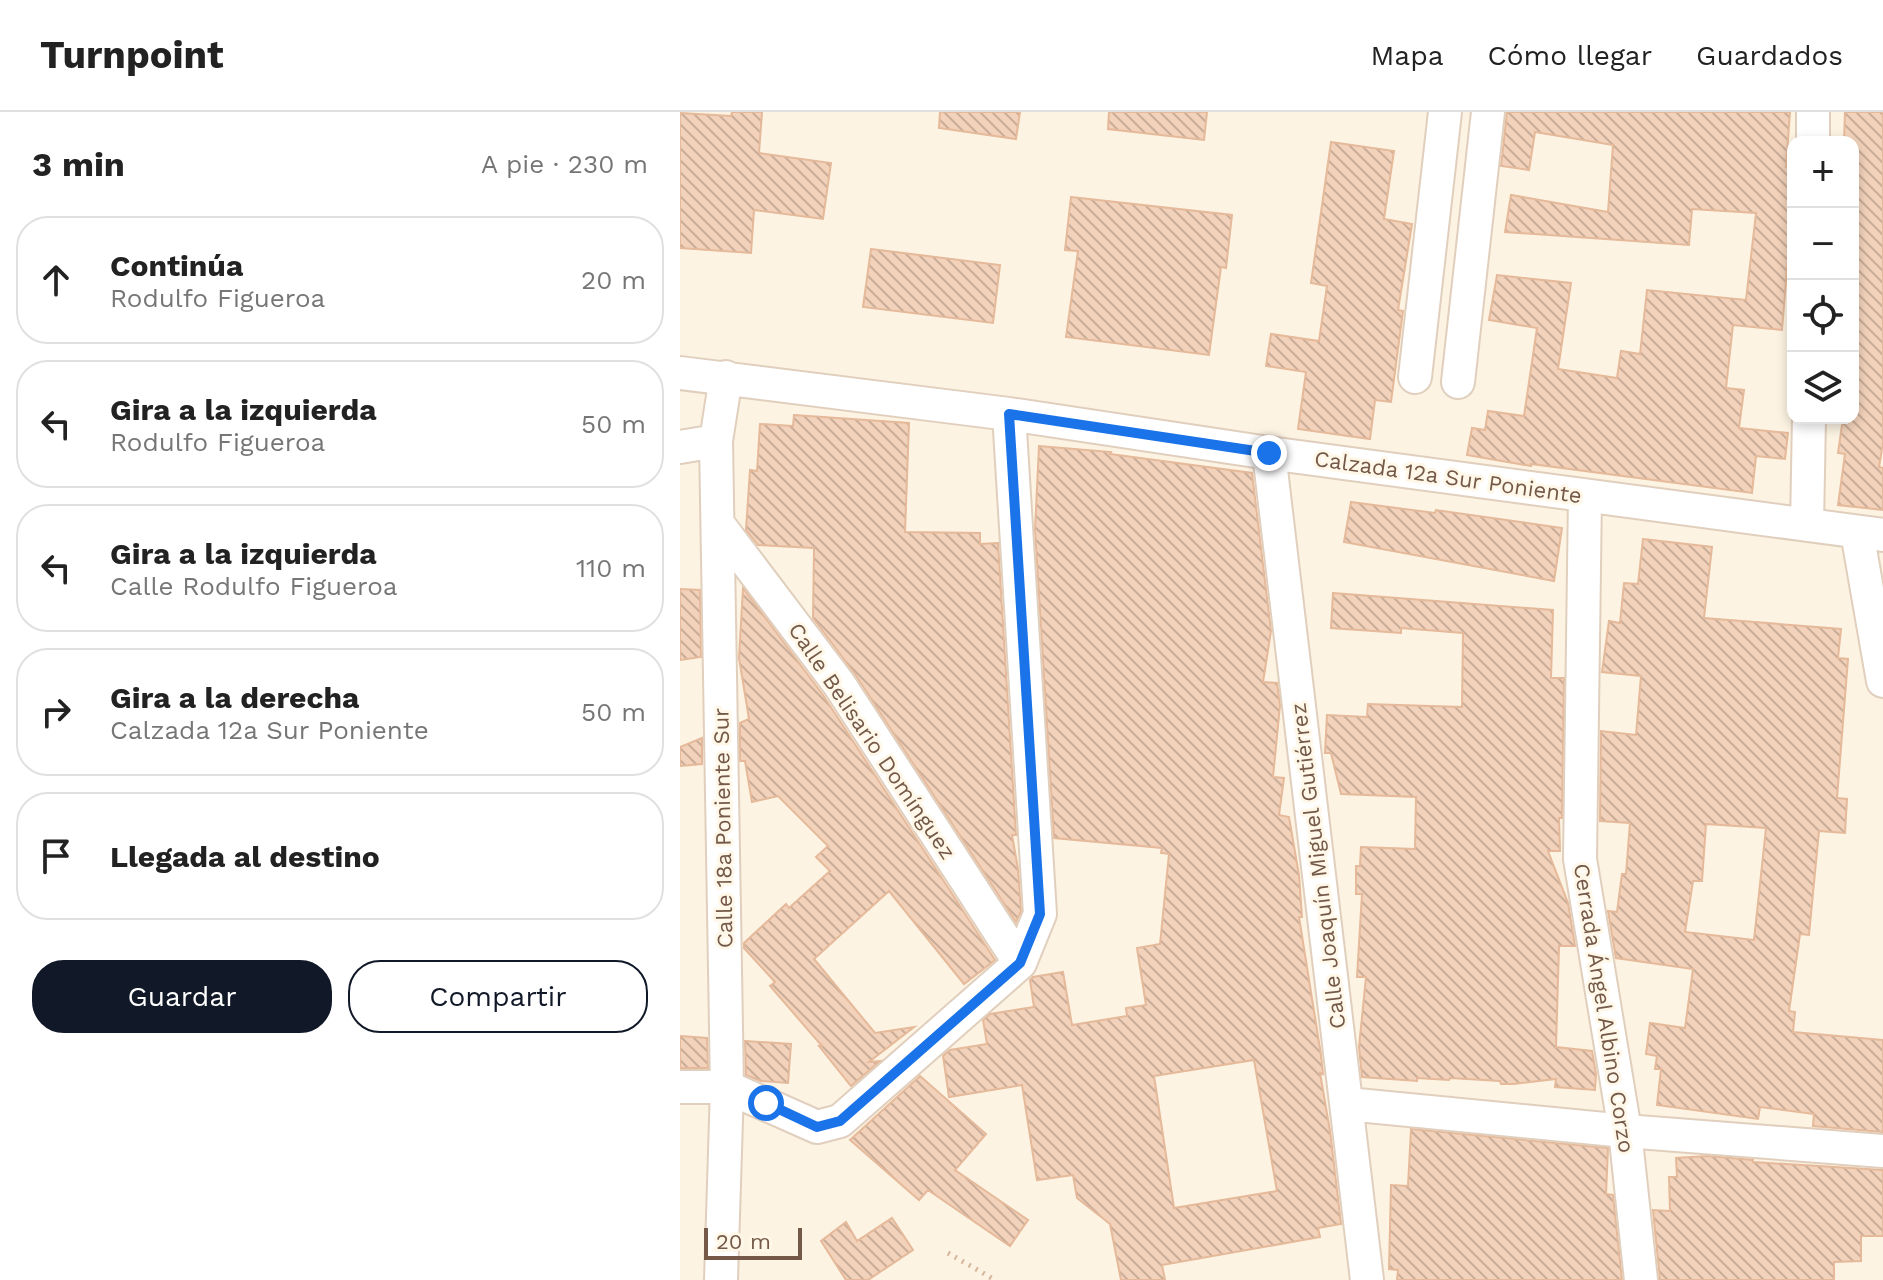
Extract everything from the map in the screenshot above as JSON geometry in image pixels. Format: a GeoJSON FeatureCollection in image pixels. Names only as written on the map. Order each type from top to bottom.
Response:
{"type":"FeatureCollection","features":[{"type":"Feature","properties":{"kind":"street"},"geometry":{"type":"LineString","coordinates":[[1415,377],[1445,112]]}},
{"type":"Feature","properties":{"kind":"street"},"geometry":{"type":"LineString","coordinates":[[1458,382],[1488,112]]}},
{"type":"Feature","properties":{"kind":"street"},"geometry":{"type":"LineString","coordinates":[[1813,112],[1813,136]]}},
{"type":"Feature","properties":{"kind":"street"},"geometry":{"type":"LineString","coordinates":[[1429,253],[1471,259]]}},
{"type":"Feature","properties":{"kind":"street","name":"Calzada 12a Sur Poniente"},"geometry":{"type":"LineString","coordinates":[[680,373],[1009,414],[1269,453],[1870,534]]}},
{"type":"Feature","properties":{"kind":"street","name":"Calle 18a Poniente Sur"},"geometry":{"type":"LineString","coordinates":[[721,1280],[727,1087],[716,441],[726,377]]}},
{"type":"Feature","properties":{"kind":"street"},"geometry":{"type":"LineString","coordinates":[[680,1087],[727,1087],[817,1127],[840,1121],[1020,963],[1040,914],[1009,414]]}},
{"type":"Feature","properties":{"kind":"street"},"geometry":{"type":"LineString","coordinates":[[1807,525],[1809,424]]}},
{"type":"Feature","properties":{"kind":"street"},"geometry":{"type":"LineString","coordinates":[[680,447],[716,441]]}},
{"type":"Feature","properties":{"kind":"street","name":"Calle Joaquín Miguel Gutiérrez"},"geometry":{"type":"LineString","coordinates":[[1269,453],[1367,1280]]}},
{"type":"Feature","properties":{"kind":"street","name":"Cerrada Ángel Albino Corzo"},"geometry":{"type":"LineString","coordinates":[[1585,496],[1580,859],[1625,1131],[1641,1280]]}},
{"type":"Feature","properties":{"kind":"street","name":"Calle Belisario Domínguez"},"geometry":{"type":"LineString","coordinates":[[718,524],[839,684],[1020,963]]}},
{"type":"Feature","properties":{"kind":"street"},"geometry":{"type":"LineString","coordinates":[[1870,534],[1883,681]]}},
{"type":"Feature","properties":{"kind":"street"},"geometry":{"type":"LineString","coordinates":[[1347,1104],[1625,1131],[1883,1151]]}},
{"type":"Feature","properties":{"kind":"path"},"geometry":{"type":"LineString","coordinates":[[948,1253],[995,1280]]}},
{"type":"Feature","properties":{"kind":"building"},"geometry":{"type":"Polygon","coordinates":[[[732,112],[762,112],[759,153],[831,163],[823,219],[754,210],[751,253],[680,248],[680,113],[731,116],[732,112]]]}},
{"type":"Feature","properties":{"kind":"building"},"geometry":{"type":"Polygon","coordinates":[[[940,112],[1020,112],[1016,139],[939,128],[940,112]]]}},
{"type":"Feature","properties":{"kind":"building"},"geometry":{"type":"Polygon","coordinates":[[[1109,112],[1207,112],[1204,140],[1108,129],[1109,112]]]}},
{"type":"Feature","properties":{"kind":"building"},"geometry":{"type":"Polygon","coordinates":[[[1507,112],[1790,112],[1786,167],[1787,269],[1782,330],[1733,325],[1726,388],[1744,390],[1739,428],[1788,433],[1785,459],[1756,456],[1752,493],[1531,466],[1467,455],[1472,428],[1485,430],[1488,411],[1524,416],[1537,328],[1489,320],[1497,275],[1571,283],[1558,369],[1617,378],[1621,351],[1640,354],[1647,290],[1746,300],[1756,213],[1692,209],[1689,245],[1505,232],[1511,195],[1608,212],[1613,145],[1535,132],[1529,170],[1501,166],[1507,112]]]}},
{"type":"Feature","properties":{"kind":"building"},"geometry":{"type":"Polygon","coordinates":[[[1845,112],[1883,112],[1883,443],[1879,467],[1883,468],[1883,510],[1838,505],[1845,454],[1838,453],[1842,424],[1859,424],[1859,136],[1844,136],[1845,112]]]}},
{"type":"Feature","properties":{"kind":"building"},"geometry":{"type":"Polygon","coordinates":[[[1331,142],[1394,151],[1384,219],[1412,224],[1398,310],[1403,311],[1391,402],[1375,400],[1370,439],[1298,429],[1306,372],[1266,366],[1271,334],[1319,341],[1327,286],[1311,283],[1331,142]]]}},
{"type":"Feature","properties":{"kind":"building"},"geometry":{"type":"Polygon","coordinates":[[[1071,197],[1232,215],[1226,268],[1221,267],[1209,355],[1066,337],[1078,251],[1065,250],[1071,197]]]}},
{"type":"Feature","properties":{"kind":"building"},"geometry":{"type":"Polygon","coordinates":[[[871,249],[1000,265],[993,323],[863,307],[871,249]]]}},
{"type":"Feature","properties":{"kind":"building"},"geometry":{"type":"Polygon","coordinates":[[[794,415],[909,423],[905,532],[980,533],[980,544],[998,543],[1016,835],[1012,835],[1021,911],[1016,922],[855,674],[813,618],[814,548],[758,545],[746,530],[750,470],[757,471],[760,424],[793,426],[794,415]]]}},
{"type":"Feature","properties":{"kind":"building"},"geometry":{"type":"Polygon","coordinates":[[[1039,446],[1111,452],[1252,473],[1271,631],[1263,682],[1277,683],[1280,705],[1273,777],[1284,778],[1279,815],[1289,817],[1299,875],[1302,917],[1299,917],[1321,1055],[1323,1074],[1320,1073],[1341,1224],[1318,1228],[1320,1237],[1162,1265],[1165,1280],[1121,1280],[1110,1224],[1077,1198],[1073,1175],[1037,1180],[1022,1085],[949,1097],[943,1056],[950,1050],[987,1044],[983,1020],[990,1014],[1034,1007],[1030,980],[1033,977],[1063,972],[1072,1025],[1127,1016],[1126,1008],[1146,1005],[1137,948],[1160,944],[1169,854],[1161,853],[1162,848],[1054,838],[1035,530],[1039,446]],[[1254,1060],[1154,1076],[1174,1208],[1277,1191],[1254,1060]]]}},
{"type":"Feature","properties":{"kind":"building"},"geometry":{"type":"Polygon","coordinates":[[[1351,502],[1435,513],[1436,510],[1562,528],[1554,581],[1344,542],[1351,502]]]}},
{"type":"Feature","properties":{"kind":"building"},"geometry":{"type":"Polygon","coordinates":[[[1643,539],[1712,547],[1704,618],[1841,629],[1838,658],[1848,659],[1837,798],[1847,799],[1845,833],[1819,831],[1809,935],[1800,934],[1789,1011],[1795,1012],[1793,1032],[1883,1040],[1883,1132],[1813,1126],[1814,1114],[1760,1107],[1758,1119],[1657,1105],[1661,1069],[1655,1069],[1657,1056],[1646,1054],[1650,1023],[1685,1028],[1693,969],[1616,958],[1608,911],[1617,912],[1622,874],[1626,874],[1630,823],[1600,821],[1601,731],[1636,735],[1641,676],[1602,672],[1609,621],[1620,623],[1624,583],[1638,584],[1643,539]],[[1706,824],[1702,881],[1693,881],[1685,932],[1754,940],[1766,828],[1706,824]]]}},
{"type":"Feature","properties":{"kind":"building"},"geometry":{"type":"Polygon","coordinates":[[[743,588],[823,695],[995,960],[964,984],[889,891],[814,959],[875,1033],[914,1027],[869,1062],[880,1061],[851,1086],[819,1046],[822,1046],[770,986],[775,982],[744,948],[744,943],[786,904],[789,908],[830,871],[816,857],[828,846],[778,796],[752,802],[745,761],[740,761],[740,723],[749,719],[739,658],[743,588]]]}},
{"type":"Feature","properties":{"kind":"building"},"geometry":{"type":"Polygon","coordinates":[[[680,589],[700,590],[701,657],[680,660],[680,589]]]}},
{"type":"Feature","properties":{"kind":"building"},"geometry":{"type":"Polygon","coordinates":[[[1333,593],[1553,610],[1551,678],[1564,678],[1562,818],[1559,818],[1560,851],[1548,851],[1568,903],[1575,946],[1559,946],[1556,1047],[1592,1051],[1595,1090],[1555,1087],[1556,1079],[1501,1084],[1500,1081],[1450,1078],[1417,1078],[1417,1081],[1362,1077],[1359,1047],[1366,977],[1357,977],[1362,894],[1356,894],[1356,866],[1360,866],[1361,847],[1415,849],[1416,797],[1341,794],[1331,753],[1325,753],[1327,715],[1367,717],[1368,704],[1462,707],[1463,633],[1401,628],[1401,633],[1331,628],[1333,593]]]}},
{"type":"Feature","properties":{"kind":"building"},"geometry":{"type":"Polygon","coordinates":[[[702,738],[702,764],[680,766],[680,747],[702,738]]]}},
{"type":"Feature","properties":{"kind":"building"},"geometry":{"type":"Polygon","coordinates":[[[680,1036],[707,1038],[708,1068],[680,1068],[680,1036]]]}},
{"type":"Feature","properties":{"kind":"building"},"geometry":{"type":"Polygon","coordinates":[[[745,1041],[791,1044],[788,1083],[761,1081],[746,1075],[745,1041]]]}},
{"type":"Feature","properties":{"kind":"building"},"geometry":{"type":"Polygon","coordinates":[[[920,1076],[986,1134],[955,1170],[1028,1220],[1010,1246],[928,1190],[919,1200],[850,1140],[920,1076]]]}},
{"type":"Feature","properties":{"kind":"building"},"geometry":{"type":"Polygon","coordinates":[[[1411,1129],[1608,1148],[1606,1194],[1613,1195],[1622,1280],[1397,1280],[1398,1270],[1389,1269],[1391,1185],[1408,1186],[1411,1129]]]}},
{"type":"Feature","properties":{"kind":"building"},"geometry":{"type":"Polygon","coordinates":[[[1708,1156],[1883,1170],[1883,1236],[1861,1236],[1861,1261],[1834,1262],[1834,1280],[1660,1280],[1653,1210],[1670,1211],[1669,1177],[1677,1177],[1676,1158],[1708,1156]]]}},
{"type":"Feature","properties":{"kind":"building"},"geometry":{"type":"Polygon","coordinates":[[[892,1218],[913,1250],[868,1280],[846,1280],[821,1241],[846,1222],[857,1241],[892,1218]]]}},
{"type":"Feature","properties":{"kind":"route"},"geometry":{"type":"LineString","coordinates":[[766,1103],[817,1127],[840,1121],[1020,963],[1040,914],[1009,414],[1269,453]]}}]}
